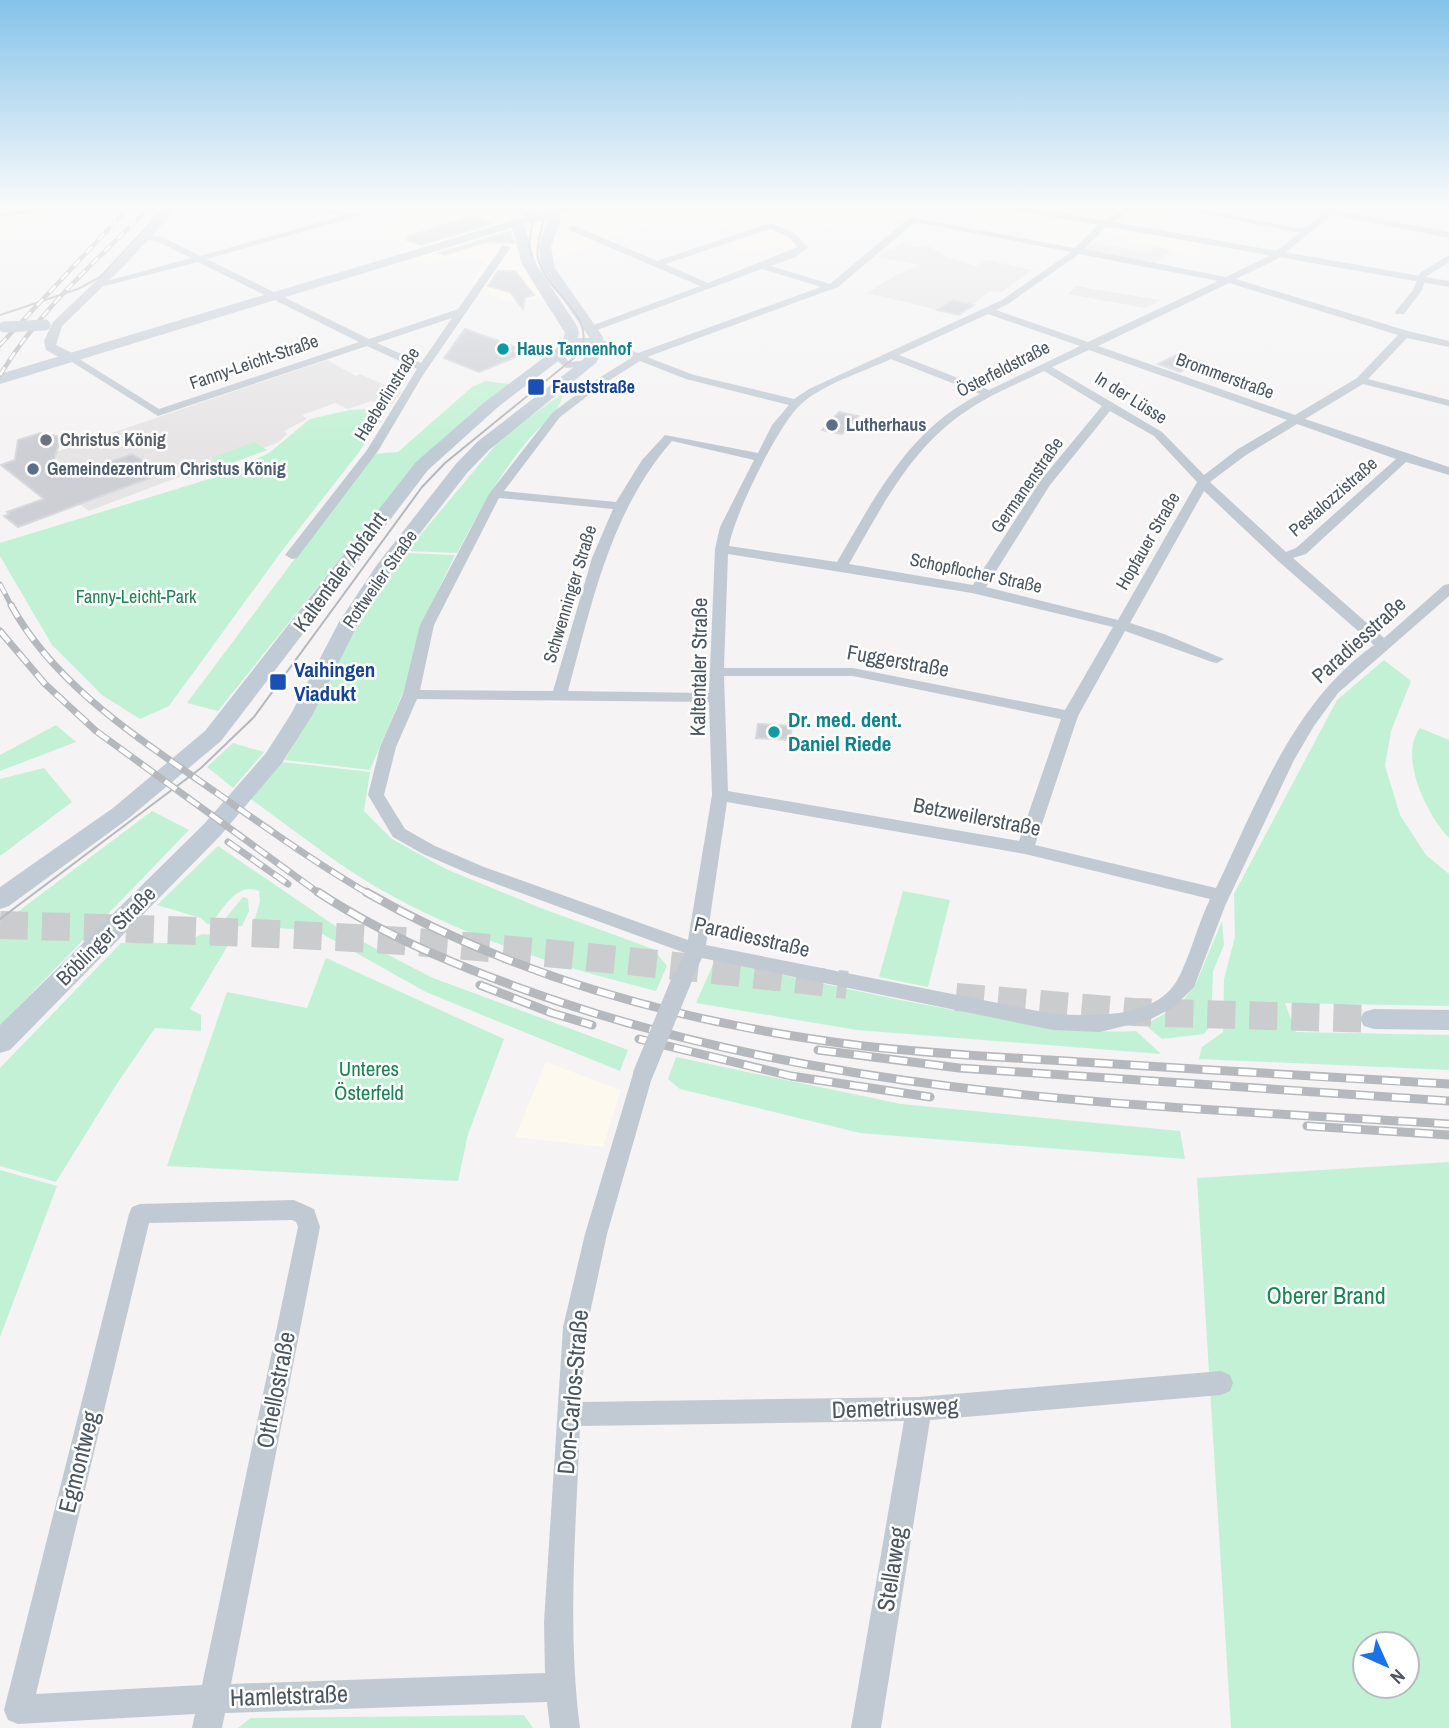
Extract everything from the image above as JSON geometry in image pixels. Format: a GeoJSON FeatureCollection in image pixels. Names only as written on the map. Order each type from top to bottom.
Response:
{"type":"FeatureCollection","features":[{"type":"Feature","properties":{"kind":"main road"},"geometry":{"type":"LineString","coordinates":[[6,377],[300,287]]}},
{"type":"Feature","properties":{"kind":"main road"},"geometry":{"type":"LineString","coordinates":[[544,287],[570,326],[572,340],[558,356]]}},
{"type":"Feature","properties":{"kind":"main road"},"geometry":{"type":"LineString","coordinates":[[561,287],[595,335],[591,362]]}},
{"type":"Feature","properties":{"kind":"main road","name":"Kaltentaler Abfahrt"},"geometry":{"type":"LineString","coordinates":[[0,900],[121,813],[213,736],[422,466],[492,404],[558,356]]}},
{"type":"Feature","properties":{"kind":"main road","name":"Rottweiler Straße"},"geometry":{"type":"LineString","coordinates":[[212,830],[284,743],[356,611],[386,566],[461,469],[506,426],[570,381],[591,362]]}},
{"type":"Feature","properties":{"kind":"main road","name":"Böblinger Straße"},"geometry":{"type":"LineString","coordinates":[[0,1042],[212,830]]}},
{"type":"Feature","properties":{"kind":"main road"},"geometry":{"type":"LineString","coordinates":[[1374,1019],[1449,1020]]}},
{"type":"Feature","properties":{"kind":"street"},"geometry":{"type":"LineString","coordinates":[[1,327],[51,325],[98,287]]}},
{"type":"Feature","properties":{"kind":"street"},"geometry":{"type":"LineString","coordinates":[[255,287],[413,365],[424,367]]}},
{"type":"Feature","properties":{"kind":"street","name":"Haeberlinstraße"},"geometry":{"type":"LineString","coordinates":[[292,555],[372,451],[478,287]]}},
{"type":"Feature","properties":{"kind":"street"},"geometry":{"type":"LineString","coordinates":[[572,340],[595,335],[707,287]]}},
{"type":"Feature","properties":{"kind":"street"},"geometry":{"type":"LineString","coordinates":[[558,356],[566,365],[615,355],[636,356],[831,287]]}},
{"type":"Feature","properties":{"kind":"street"},"geometry":{"type":"LineString","coordinates":[[595,335],[636,356],[690,377],[796,403],[813,391],[990,311],[1028,287]]}},
{"type":"Feature","properties":{"kind":"street","name":"Österfeldstraße"},"geometry":{"type":"LineString","coordinates":[[841,566],[890,481],[912,452],[946,420],[989,394],[1214,287]]}},
{"type":"Feature","properties":{"kind":"street"},"geometry":{"type":"LineString","coordinates":[[1250,287],[1405,334],[1449,344]]}},
{"type":"Feature","properties":{"kind":"street"},"geometry":{"type":"LineString","coordinates":[[1400,312],[1418,287]]}},
{"type":"Feature","properties":{"kind":"street","name":"Fanny-Leicht-Straße"},"geometry":{"type":"LineString","coordinates":[[69,356],[158,413],[462,310]]}},
{"type":"Feature","properties":{"kind":"street","name":"Brommerstraße"},"geometry":{"type":"LineString","coordinates":[[990,311],[1404,458],[1449,471]]}},
{"type":"Feature","properties":{"kind":"street"},"geometry":{"type":"LineString","coordinates":[[51,325],[50,347],[69,356]]}},
{"type":"Feature","properties":{"kind":"street","name":"Hopfauer Straße"},"geometry":{"type":"LineString","coordinates":[[1025,848],[1070,716],[1203,482],[1242,452],[1361,380],[1405,334]]}},
{"type":"Feature","properties":{"kind":"street"},"geometry":{"type":"LineString","coordinates":[[890,355],[989,394]]}},
{"type":"Feature","properties":{"kind":"street","name":"Paradiesstraße"},"geometry":{"type":"LineString","coordinates":[[636,356],[634,363],[598,383],[556,415],[495,494],[427,625],[411,694],[388,747],[376,795],[399,833],[478,871],[696,950],[1053,1022],[1101,1024],[1149,1013],[1167,1002],[1187,982],[1222,896],[1286,760],[1307,725],[1333,690],[1401,633],[1449,587]]}},
{"type":"Feature","properties":{"kind":"street","name":"In der Lüsse"},"geometry":{"type":"LineString","coordinates":[[1044,367],[1158,434],[1220,500],[1384,646]]}},
{"type":"Feature","properties":{"kind":"street"},"geometry":{"type":"LineString","coordinates":[[1361,380],[1449,403]]}},
{"type":"Feature","properties":{"kind":"street","name":"Kaltentaler Straße"},"geometry":{"type":"LineString","coordinates":[[696,950],[720,795],[716,672],[722,548],[726,527],[760,457],[778,425],[796,403]]}},
{"type":"Feature","properties":{"kind":"street","name":"Germanenstraße"},"geometry":{"type":"LineString","coordinates":[[977,590],[1045,483],[1110,404]]}},
{"type":"Feature","properties":{"kind":"street","name":"Schwenninger Straße"},"geometry":{"type":"LineString","coordinates":[[559,696],[605,539],[621,506],[655,450],[669,438],[760,457]]}},
{"type":"Feature","properties":{"kind":"street","name":"Pestalozzistraße"},"geometry":{"type":"LineString","coordinates":[[1282,556],[1301,551],[1404,458]]}},
{"type":"Feature","properties":{"kind":"street"},"geometry":{"type":"LineString","coordinates":[[495,494],[621,506]]}},
{"type":"Feature","properties":{"kind":"street"},"geometry":{"type":"LineString","coordinates":[[1194,501],[1220,500]]}},
{"type":"Feature","properties":{"kind":"street","name":"Schopflocher Straße"},"geometry":{"type":"LineString","coordinates":[[722,548],[977,590],[1122,625],[1177,642],[1217,659]]}},
{"type":"Feature","properties":{"kind":"street","name":"Fuggerstraße"},"geometry":{"type":"LineString","coordinates":[[716,672],[853,671],[1070,716]]}},
{"type":"Feature","properties":{"kind":"street"},"geometry":{"type":"LineString","coordinates":[[411,694],[718,698]]}},
{"type":"Feature","properties":{"kind":"street","name":"Betzweilerstraße"},"geometry":{"type":"LineString","coordinates":[[720,795],[1025,848],[1222,896]]}},
{"type":"Feature","properties":{"kind":"street","name":"Don-Carlos-Straße"},"geometry":{"type":"LineString","coordinates":[[565,1728],[560,1687],[558,1622],[575,1327],[596,1234],[643,1074],[696,950]]}},
{"type":"Feature","properties":{"kind":"street","name":"Othellostraße"},"geometry":{"type":"LineString","coordinates":[[140,1213],[295,1210],[306,1216],[309,1227],[207,1728]]}},
{"type":"Feature","properties":{"kind":"street","name":"Egmontweg"},"geometry":{"type":"LineString","coordinates":[[18,1710],[140,1213]]}},
{"type":"Feature","properties":{"kind":"street","name":"Demetriusweg"},"geometry":{"type":"LineString","coordinates":[[568,1415],[919,1409],[1221,1383]]}},
{"type":"Feature","properties":{"kind":"street","name":"Stellaweg"},"geometry":{"type":"LineString","coordinates":[[866,1728],[919,1409]]}},
{"type":"Feature","properties":{"kind":"street","name":"Hamletstraße"},"geometry":{"type":"LineString","coordinates":[[18,1710],[213,1699],[560,1687]]}},
{"type":"Feature","properties":{"kind":"shaded area"},"geometry":{"type":"Polygon","coordinates":[[[478,287],[534,287],[543,298],[509,302],[478,287]]]}},
{"type":"Feature","properties":{"kind":"shaded area"},"geometry":{"type":"Polygon","coordinates":[[[877,287],[1009,287],[1002,292],[990,291],[959,315],[867,293],[877,287]]]}},
{"type":"Feature","properties":{"kind":"shaded area"},"geometry":{"type":"Polygon","coordinates":[[[1075,287],[1080,287],[1161,300],[1145,308],[1068,294],[1075,287]]]}},
{"type":"Feature","properties":{"kind":"shaded area"},"geometry":{"type":"Polygon","coordinates":[[[327,360],[356,376],[360,374],[401,392],[391,406],[371,401],[348,409],[335,403],[302,415],[307,419],[284,431],[287,434],[279,442],[263,448],[267,450],[189,478],[184,475],[89,511],[47,481],[73,471],[50,454],[327,360]]]}},
{"type":"Feature","properties":{"kind":"shaded area"},"geometry":{"type":"Polygon","coordinates":[[[546,1062],[621,1090],[603,1147],[515,1137],[546,1062]]]}},
{"type":"Feature","properties":{"kind":"green space"},"geometry":{"type":"Polygon","coordinates":[[[485,381],[511,384],[402,481],[218,711],[187,703],[373,454],[398,452],[472,387],[485,381]]]}},
{"type":"Feature","properties":{"kind":"green space"},"geometry":{"type":"Polygon","coordinates":[[[563,393],[558,408],[518,452],[499,480],[457,553],[407,551],[504,435],[563,393]]]}},
{"type":"Feature","properties":{"kind":"green space","name":"Fanny-Leicht-Park"},"geometry":{"type":"Polygon","coordinates":[[[387,408],[359,452],[281,552],[169,706],[140,719],[102,695],[52,645],[0,556],[0,543],[219,476],[269,453],[310,419],[350,410],[387,408]]]}},
{"type":"Feature","properties":{"kind":"green space"},"geometry":{"type":"Polygon","coordinates":[[[254,442],[267,450],[224,466],[211,458],[254,442]]]}},
{"type":"Feature","properties":{"kind":"green space"},"geometry":{"type":"Polygon","coordinates":[[[405,553],[455,555],[422,624],[404,690],[370,770],[285,760],[351,637],[405,553]]]}},
{"type":"Feature","properties":{"kind":"green space"},"geometry":{"type":"Polygon","coordinates":[[[1384,660],[1411,681],[1391,731],[1385,766],[1400,815],[1426,855],[1449,874],[1449,1006],[1285,1003],[1296,1032],[1449,1035],[1449,1070],[1199,1059],[1202,1047],[1223,1032],[1224,979],[1235,937],[1234,894],[1337,700],[1384,660]]]}},
{"type":"Feature","properties":{"kind":"green space"},"geometry":{"type":"Polygon","coordinates":[[[56,725],[76,742],[0,771],[0,755],[56,725]]]}},
{"type":"Feature","properties":{"kind":"green space"},"geometry":{"type":"Polygon","coordinates":[[[1420,728],[1449,740],[1449,838],[1432,815],[1418,785],[1412,754],[1414,740],[1420,728]]]}},
{"type":"Feature","properties":{"kind":"green space"},"geometry":{"type":"Polygon","coordinates":[[[233,743],[264,752],[233,788],[207,767],[233,743]]]}},
{"type":"Feature","properties":{"kind":"green space"},"geometry":{"type":"Polygon","coordinates":[[[282,762],[370,772],[364,811],[392,839],[446,869],[538,907],[653,949],[667,966],[656,991],[523,953],[491,941],[428,914],[358,876],[251,799],[282,762]]]}},
{"type":"Feature","properties":{"kind":"green space"},"geometry":{"type":"Polygon","coordinates":[[[44,768],[72,802],[0,856],[0,779],[44,768]]]}},
{"type":"Feature","properties":{"kind":"green space"},"geometry":{"type":"Polygon","coordinates":[[[152,811],[189,830],[0,1026],[0,925],[152,811]]]}},
{"type":"Feature","properties":{"kind":"green space"},"geometry":{"type":"Polygon","coordinates":[[[218,846],[344,932],[433,978],[628,1050],[620,1071],[426,992],[317,931],[253,926],[260,901],[259,891],[251,889],[237,893],[211,924],[201,918],[157,905],[218,846]]]}},
{"type":"Feature","properties":{"kind":"green space"},"geometry":{"type":"Polygon","coordinates":[[[903,891],[950,900],[928,987],[879,977],[903,891]]]}},
{"type":"Feature","properties":{"kind":"green space"},"geometry":{"type":"Polygon","coordinates":[[[243,897],[248,899],[249,911],[242,926],[219,926],[243,897]]]}},
{"type":"Feature","properties":{"kind":"green space"},"geometry":{"type":"Polygon","coordinates":[[[1222,921],[1224,945],[1213,971],[1211,1025],[1204,1034],[1162,1039],[1145,1025],[1180,1005],[1196,983],[1222,921]]]}},
{"type":"Feature","properties":{"kind":"green space"},"geometry":{"type":"Polygon","coordinates":[[[202,934],[233,937],[190,1009],[201,1015],[201,1031],[155,1028],[56,1182],[0,1166],[0,1068],[121,943],[184,943],[202,934]]]}},
{"type":"Feature","properties":{"kind":"green space","name":"Unteres Österfeld"},"geometry":{"type":"Polygon","coordinates":[[[326,958],[504,1039],[468,1134],[458,1181],[167,1166],[227,992],[307,1008],[326,958]]]}},
{"type":"Feature","properties":{"kind":"green space"},"geometry":{"type":"Polygon","coordinates":[[[715,960],[881,996],[1021,1022],[1078,1030],[1136,1031],[1161,1054],[857,1030],[696,1003],[715,960]]]}},
{"type":"Feature","properties":{"kind":"green space"},"geometry":{"type":"Polygon","coordinates":[[[676,1057],[901,1104],[1180,1131],[1185,1159],[860,1133],[680,1089],[668,1079],[676,1057]]]}},
{"type":"Feature","properties":{"kind":"green space","name":"Oberer Brand"},"geometry":{"type":"Polygon","coordinates":[[[1449,1162],[1449,1728],[1231,1728],[1197,1178],[1449,1162]]]}},
{"type":"Feature","properties":{"kind":"green space"},"geometry":{"type":"Polygon","coordinates":[[[0,1170],[57,1186],[0,1337],[0,1170]]]}},
{"type":"Feature","properties":{"kind":"green space"},"geometry":{"type":"Polygon","coordinates":[[[524,1715],[533,1728],[238,1728],[251,1718],[524,1715]]]}},
{"type":"Feature","properties":{"kind":"building"},"geometry":{"type":"Polygon","coordinates":[[[490,287],[527,287],[534,295],[525,297],[523,309],[510,292],[490,287]]]}},
{"type":"Feature","properties":{"kind":"building"},"geometry":{"type":"Polygon","coordinates":[[[953,300],[974,305],[959,315],[937,310],[953,300]]]}},
{"type":"Feature","properties":{"kind":"building","name":"Haus Tannenhof"},"geometry":{"type":"Polygon","coordinates":[[[465,329],[518,348],[510,351],[521,355],[479,372],[444,358],[465,329]]]}},
{"type":"Feature","properties":{"kind":"building"},"geometry":{"type":"Polygon","coordinates":[[[1178,354],[1200,361],[1180,372],[1158,364],[1178,354]]]}},
{"type":"Feature","properties":{"kind":"building","name":"Lutherhaus"},"geometry":{"type":"Polygon","coordinates":[[[839,412],[858,416],[842,434],[822,430],[839,412]]]}},
{"type":"Feature","properties":{"kind":"building"},"geometry":{"type":"Polygon","coordinates":[[[40,433],[61,437],[53,463],[70,476],[132,454],[163,473],[18,527],[4,516],[9,514],[7,512],[44,499],[1,465],[15,460],[18,440],[40,433]]]}},
{"type":"Feature","properties":{"kind":"building","name":"Dr. med. dent. Daniel Riede"},"geometry":{"type":"Polygon","coordinates":[[[758,724],[792,726],[790,740],[756,738],[758,724]]]}},
{"type":"Feature","properties":{"kind":"tunnel"},"geometry":{"type":"LineString","coordinates":[[0,925],[403,941],[847,985]]}},
{"type":"Feature","properties":{"kind":"tunnel"},"geometry":{"type":"LineString","coordinates":[[956,997],[1134,1012],[1374,1019]]}},
{"type":"Feature","properties":{"kind":"tram line"},"geometry":{"type":"LineString","coordinates":[[0,315],[82,287]]}},
{"type":"Feature","properties":{"kind":"tram line"},"geometry":{"type":"LineString","coordinates":[[0,919],[201,768],[254,717],[422,487],[445,463],[580,353],[584,339],[582,326],[554,287]]}},
{"type":"Feature","properties":{"kind":"railway"},"geometry":{"type":"LineString","coordinates":[[0,345],[55,287]]}},
{"type":"Feature","properties":{"kind":"railway"},"geometry":{"type":"LineString","coordinates":[[0,375],[33,328],[70,287]]}},
{"type":"Feature","properties":{"kind":"railway"},"geometry":{"type":"LineString","coordinates":[[0,584],[12,607]]}},
{"type":"Feature","properties":{"kind":"railway"},"geometry":{"type":"LineString","coordinates":[[11,605],[29,634],[51,661],[101,709],[271,831],[369,894]]}},
{"type":"Feature","properties":{"kind":"railway"},"geometry":{"type":"LineString","coordinates":[[0,631],[45,684],[96,731],[320,894]]}},
{"type":"Feature","properties":{"kind":"railway"},"geometry":{"type":"LineString","coordinates":[[228,842],[288,884]]}},
{"type":"Feature","properties":{"kind":"railway"},"geometry":{"type":"LineString","coordinates":[[318,892],[406,941],[499,980],[563,1003],[671,1035],[780,1059],[890,1078],[1113,1103],[1449,1124]]}},
{"type":"Feature","properties":{"kind":"railway"},"geometry":{"type":"LineString","coordinates":[[366,892],[424,923],[484,950],[607,994],[670,1011],[799,1037],[952,1054],[1449,1084]]}},
{"type":"Feature","properties":{"kind":"railway"},"geometry":{"type":"LineString","coordinates":[[480,985],[552,1013],[592,1025]]}},
{"type":"Feature","properties":{"kind":"railway"},"geometry":{"type":"LineString","coordinates":[[639,1039],[791,1076],[930,1097]]}},
{"type":"Feature","properties":{"kind":"railway"},"geometry":{"type":"LineString","coordinates":[[818,1050],[959,1068],[1449,1101]]}},
{"type":"Feature","properties":{"kind":"railway"},"geometry":{"type":"LineString","coordinates":[[1307,1126],[1449,1135]]}},
{"type":"Feature","properties":{"kind":"place","name":"Haus Tannenhof"},"geometry":{"type":"Point","coordinates":[503,349]}},
{"type":"Feature","properties":{"kind":"place","name":"Fauststraße"},"geometry":{"type":"Point","coordinates":[536,387]}},
{"type":"Feature","properties":{"kind":"place","name":"Lutherhaus"},"geometry":{"type":"Point","coordinates":[832,425]}},
{"type":"Feature","properties":{"kind":"place","name":"Christus König"},"geometry":{"type":"Point","coordinates":[46,440]}},
{"type":"Feature","properties":{"kind":"place","name":"Gemeindezentrum Christus König"},"geometry":{"type":"Point","coordinates":[33,469]}},
{"type":"Feature","properties":{"kind":"place","name":"Vaihingen Viadukt"},"geometry":{"type":"Point","coordinates":[278,682]}},
{"type":"Feature","properties":{"kind":"place","name":"Dr. med. dent. Daniel Riede"},"geometry":{"type":"Point","coordinates":[774,732]}}]}
